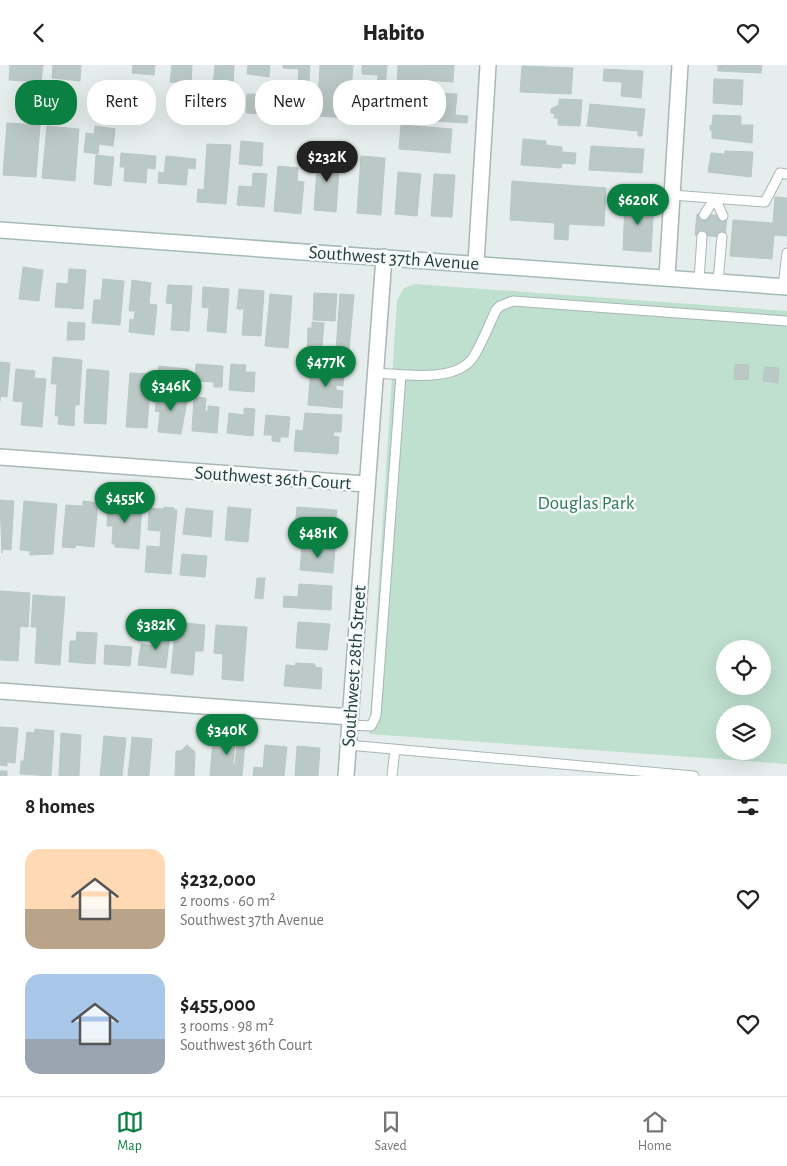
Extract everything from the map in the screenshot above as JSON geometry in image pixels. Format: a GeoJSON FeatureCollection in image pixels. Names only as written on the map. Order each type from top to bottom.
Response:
{"type":"FeatureCollection","features":[{"type":"Feature","properties":{"kind":"street"},"geometry":{"type":"LineString","coordinates":[[476,263],[488,65]]}},
{"type":"Feature","properties":{"kind":"street"},"geometry":{"type":"LineString","coordinates":[[667,277],[680,65]]}},
{"type":"Feature","properties":{"kind":"street","name":"Southwest 37th Avenue"},"geometry":{"type":"LineString","coordinates":[[0,230],[476,263],[785,287]]}},
{"type":"Feature","properties":{"kind":"street","name":"Southwest 28th Street"},"geometry":{"type":"LineString","coordinates":[[346,776],[384,257]]}},
{"type":"Feature","properties":{"kind":"street","name":"Southwest 36th Court"},"geometry":{"type":"LineString","coordinates":[[0,457],[366,484]]}},
{"type":"Feature","properties":{"kind":"street"},"geometry":{"type":"LineString","coordinates":[[0,691],[349,721]]}},
{"type":"Feature","properties":{"kind":"lane"},"geometry":{"type":"LineString","coordinates":[[672,195],[765,202],[783,173]]}},
{"type":"Feature","properties":{"kind":"lane"},"geometry":{"type":"LineString","coordinates":[[704,215],[715,198]]}},
{"type":"Feature","properties":{"kind":"lane"},"geometry":{"type":"LineString","coordinates":[[715,198],[723,216]]}},
{"type":"Feature","properties":{"kind":"lane"},"geometry":{"type":"LineString","coordinates":[[699,280],[702,236]]}},
{"type":"Feature","properties":{"kind":"lane"},"geometry":{"type":"LineString","coordinates":[[718,281],[722,237]]}},
{"type":"Feature","properties":{"kind":"lane"},"geometry":{"type":"LineString","coordinates":[[785,287],[787,253]]}},
{"type":"Feature","properties":{"kind":"lane"},"geometry":{"type":"LineString","coordinates":[[375,373],[401,375],[443,374],[460,369],[474,357],[496,310],[500,306],[513,301],[787,321]]}},
{"type":"Feature","properties":{"kind":"lane"},"geometry":{"type":"LineString","coordinates":[[349,721],[371,726],[376,716],[401,375]]}},
{"type":"Feature","properties":{"kind":"lane"},"geometry":{"type":"LineString","coordinates":[[348,745],[694,776]]}},
{"type":"Feature","properties":{"kind":"lane"},"geometry":{"type":"LineString","coordinates":[[392,776],[394,749]]}},
{"type":"Feature","properties":{"kind":"green space","name":"Douglas Park"},"geometry":{"type":"Polygon","coordinates":[[[415,284],[787,311],[787,764],[731,760],[771,760],[771,705],[716,705],[716,759],[369,734],[397,300],[404,288],[415,284]]]}},
{"type":"Feature","properties":{"kind":"building"},"geometry":{"type":"Polygon","coordinates":[[[10,65],[43,65],[41,80],[9,80],[10,65]]]}},
{"type":"Feature","properties":{"kind":"building"},"geometry":{"type":"Polygon","coordinates":[[[53,65],[81,65],[80,81],[52,78],[53,65]]]}},
{"type":"Feature","properties":{"kind":"building"},"geometry":{"type":"Polygon","coordinates":[[[133,65],[155,65],[154,75],[132,73],[133,65]]]}},
{"type":"Feature","properties":{"kind":"building"},"geometry":{"type":"Polygon","coordinates":[[[172,65],[192,65],[191,80],[170,80],[172,65]]]}},
{"type":"Feature","properties":{"kind":"building"},"geometry":{"type":"Polygon","coordinates":[[[215,65],[234,65],[233,80],[213,80],[215,65]]]}},
{"type":"Feature","properties":{"kind":"building"},"geometry":{"type":"Polygon","coordinates":[[[248,65],[270,65],[269,77],[247,74],[248,65]]]}},
{"type":"Feature","properties":{"kind":"building"},"geometry":{"type":"Polygon","coordinates":[[[283,65],[310,65],[309,80],[298,80],[299,69],[283,68],[283,65]]]}},
{"type":"Feature","properties":{"kind":"building"},"geometry":{"type":"Polygon","coordinates":[[[320,65],[353,65],[352,80],[333,80],[333,117],[323,116],[323,80],[319,80],[320,65]]]}},
{"type":"Feature","properties":{"kind":"building"},"geometry":{"type":"Polygon","coordinates":[[[362,65],[387,65],[386,80],[378,80],[378,75],[362,74],[362,65]]]}},
{"type":"Feature","properties":{"kind":"building"},"geometry":{"type":"Polygon","coordinates":[[[398,65],[454,65],[453,82],[446,80],[397,80],[398,65]]]}},
{"type":"Feature","properties":{"kind":"building"},"geometry":{"type":"Polygon","coordinates":[[[718,65],[762,65],[761,73],[718,71],[718,65]]]}},
{"type":"Feature","properties":{"kind":"building"},"geometry":{"type":"Polygon","coordinates":[[[522,66],[573,68],[571,94],[520,92],[522,66]]]}},
{"type":"Feature","properties":{"kind":"building"},"geometry":{"type":"Polygon","coordinates":[[[604,69],[643,71],[641,98],[621,96],[622,82],[603,81],[604,69]]]}},
{"type":"Feature","properties":{"kind":"building"},"geometry":{"type":"Polygon","coordinates":[[[714,79],[743,80],[742,105],[713,103],[714,79]]]}},
{"type":"Feature","properties":{"kind":"building"},"geometry":{"type":"Polygon","coordinates":[[[247,94],[255,94],[255,113],[246,113],[247,94]]]}},
{"type":"Feature","properties":{"kind":"building"},"geometry":{"type":"Polygon","coordinates":[[[446,94],[457,94],[455,115],[468,116],[467,123],[446,122],[446,94]]]}},
{"type":"Feature","properties":{"kind":"building"},"geometry":{"type":"Polygon","coordinates":[[[559,99],[582,100],[580,126],[558,125],[558,118],[554,118],[555,114],[551,113],[551,109],[559,105],[559,99]]]}},
{"type":"Feature","properties":{"kind":"building"},"geometry":{"type":"Polygon","coordinates":[[[590,104],[645,109],[642,136],[638,136],[638,131],[587,126],[590,104]]]}},
{"type":"Feature","properties":{"kind":"building"},"geometry":{"type":"Polygon","coordinates":[[[713,115],[741,116],[741,125],[753,125],[752,143],[712,138],[710,125],[712,126],[713,115]]]}},
{"type":"Feature","properties":{"kind":"building"},"geometry":{"type":"Polygon","coordinates":[[[7,123],[15,125],[40,125],[36,177],[3,175],[7,123]]]}},
{"type":"Feature","properties":{"kind":"building"},"geometry":{"type":"Polygon","coordinates":[[[401,125],[452,129],[450,153],[399,149],[401,125]]]}},
{"type":"Feature","properties":{"kind":"building"},"geometry":{"type":"Polygon","coordinates":[[[47,126],[79,129],[75,181],[42,178],[47,126]]]}},
{"type":"Feature","properties":{"kind":"building"},"geometry":{"type":"Polygon","coordinates":[[[95,126],[115,129],[113,146],[99,144],[98,154],[84,152],[86,133],[94,134],[95,126]]]}},
{"type":"Feature","properties":{"kind":"building"},"geometry":{"type":"Polygon","coordinates":[[[523,139],[546,141],[546,145],[562,147],[562,152],[576,153],[575,164],[562,163],[561,168],[521,165],[523,139]]]}},
{"type":"Feature","properties":{"kind":"building"},"geometry":{"type":"Polygon","coordinates":[[[241,141],[263,143],[262,166],[239,164],[241,141]]]}},
{"type":"Feature","properties":{"kind":"building"},"geometry":{"type":"Polygon","coordinates":[[[207,144],[231,145],[226,204],[197,202],[198,189],[204,190],[207,144]]]}},
{"type":"Feature","properties":{"kind":"building"},"geometry":{"type":"Polygon","coordinates":[[[591,146],[644,149],[642,173],[589,170],[591,146]]]}},
{"type":"Feature","properties":{"kind":"building"},"geometry":{"type":"Polygon","coordinates":[[[725,151],[753,152],[751,177],[708,172],[711,153],[725,154],[725,151]]]}},
{"type":"Feature","properties":{"kind":"building"},"geometry":{"type":"Polygon","coordinates":[[[121,153],[156,156],[155,169],[147,168],[146,183],[124,181],[125,167],[120,167],[121,153]]]}},
{"type":"Feature","properties":{"kind":"building"},"geometry":{"type":"Polygon","coordinates":[[[318,154],[340,156],[336,212],[314,210],[318,154]]]}},
{"type":"Feature","properties":{"kind":"building"},"geometry":{"type":"Polygon","coordinates":[[[96,155],[114,157],[111,186],[94,184],[96,155]]]}},
{"type":"Feature","properties":{"kind":"building"},"geometry":{"type":"Polygon","coordinates":[[[166,156],[196,159],[195,169],[188,168],[186,185],[158,183],[159,172],[164,173],[166,156]]]}},
{"type":"Feature","properties":{"kind":"building"},"geometry":{"type":"Polygon","coordinates":[[[361,156],[385,158],[381,215],[357,213],[361,156]]]}},
{"type":"Feature","properties":{"kind":"building"},"geometry":{"type":"Polygon","coordinates":[[[278,166],[298,168],[297,181],[304,182],[301,214],[274,211],[278,166]]]}},
{"type":"Feature","properties":{"kind":"building"},"geometry":{"type":"Polygon","coordinates":[[[398,172],[421,174],[417,216],[395,214],[398,172]]]}},
{"type":"Feature","properties":{"kind":"building"},"geometry":{"type":"Polygon","coordinates":[[[253,173],[267,174],[264,207],[237,205],[239,186],[252,187],[253,173]]]}},
{"type":"Feature","properties":{"kind":"building"},"geometry":{"type":"Polygon","coordinates":[[[434,174],[455,175],[452,217],[431,216],[434,174]]]}},
{"type":"Feature","properties":{"kind":"building"},"geometry":{"type":"Polygon","coordinates":[[[512,181],[606,188],[604,226],[569,224],[568,240],[554,239],[555,223],[510,220],[512,181]]]}},
{"type":"Feature","properties":{"kind":"building"},"geometry":{"type":"Polygon","coordinates":[[[775,197],[787,198],[787,236],[774,235],[772,259],[730,256],[733,220],[773,223],[775,197]]]}},
{"type":"Feature","properties":{"kind":"building"},"geometry":{"type":"Polygon","coordinates":[[[625,200],[654,202],[651,252],[623,250],[625,200]]]}},
{"type":"Feature","properties":{"kind":"building"},"geometry":{"type":"Polygon","coordinates":[[[697,214],[727,216],[725,237],[695,235],[697,214]]]}},
{"type":"Feature","properties":{"kind":"building"},"geometry":{"type":"Polygon","coordinates":[[[23,267],[43,270],[39,301],[19,299],[23,267]]]}},
{"type":"Feature","properties":{"kind":"building"},"geometry":{"type":"Polygon","coordinates":[[[69,269],[86,270],[83,309],[55,307],[57,283],[68,284],[69,269]]]}},
{"type":"Feature","properties":{"kind":"building"},"geometry":{"type":"Polygon","coordinates":[[[103,279],[124,281],[120,325],[92,323],[94,300],[101,300],[103,279]]]}},
{"type":"Feature","properties":{"kind":"building"},"geometry":{"type":"Polygon","coordinates":[[[132,280],[151,283],[149,304],[157,305],[154,335],[129,332],[130,319],[134,320],[135,311],[129,311],[132,280]]]}},
{"type":"Feature","properties":{"kind":"building"},"geometry":{"type":"Polygon","coordinates":[[[168,285],[192,286],[189,331],[171,330],[173,304],[166,303],[168,285]]]}},
{"type":"Feature","properties":{"kind":"building"},"geometry":{"type":"Polygon","coordinates":[[[203,287],[229,289],[226,333],[207,331],[209,308],[202,307],[203,287]]]}},
{"type":"Feature","properties":{"kind":"building"},"geometry":{"type":"Polygon","coordinates":[[[239,289],[264,291],[261,336],[242,335],[244,309],[237,309],[239,289]]]}},
{"type":"Feature","properties":{"kind":"building"},"geometry":{"type":"Polygon","coordinates":[[[314,293],[337,294],[335,321],[313,320],[314,293]]]}},
{"type":"Feature","properties":{"kind":"building"},"geometry":{"type":"Polygon","coordinates":[[[270,294],[292,296],[288,348],[265,346],[270,294]]]}},
{"type":"Feature","properties":{"kind":"building"},"geometry":{"type":"Polygon","coordinates":[[[340,294],[354,295],[349,351],[336,350],[340,294]]]}},
{"type":"Feature","properties":{"kind":"building"},"geometry":{"type":"Polygon","coordinates":[[[68,322],[85,323],[84,340],[67,340],[68,322]]]}},
{"type":"Feature","properties":{"kind":"building"},"geometry":{"type":"Polygon","coordinates":[[[312,322],[324,323],[321,357],[307,356],[308,328],[312,328],[312,322]]]}},
{"type":"Feature","properties":{"kind":"building"},"geometry":{"type":"Polygon","coordinates":[[[53,357],[82,360],[79,405],[75,405],[74,426],[58,424],[59,416],[55,416],[57,384],[51,384],[53,357]]]}},
{"type":"Feature","properties":{"kind":"building"},"geometry":{"type":"Polygon","coordinates":[[[0,362],[10,363],[7,397],[0,396],[0,362]]]}},
{"type":"Feature","properties":{"kind":"building"},"geometry":{"type":"Polygon","coordinates":[[[196,364],[223,366],[222,387],[214,387],[214,382],[195,381],[196,364]]]}},
{"type":"Feature","properties":{"kind":"building"},"geometry":{"type":"Polygon","coordinates":[[[231,364],[246,365],[245,372],[255,372],[254,392],[229,390],[231,364]]]}},
{"type":"Feature","properties":{"kind":"building"},"geometry":{"type":"Polygon","coordinates":[[[735,364],[749,365],[748,380],[734,379],[735,364]]]}},
{"type":"Feature","properties":{"kind":"building"},"geometry":{"type":"Polygon","coordinates":[[[159,366],[188,369],[186,388],[157,385],[159,366]]]}},
{"type":"Feature","properties":{"kind":"building"},"geometry":{"type":"Polygon","coordinates":[[[765,367],[779,368],[778,383],[763,381],[765,367]]]}},
{"type":"Feature","properties":{"kind":"building"},"geometry":{"type":"Polygon","coordinates":[[[311,368],[344,370],[343,386],[336,385],[336,390],[343,391],[342,408],[308,405],[311,368]]]}},
{"type":"Feature","properties":{"kind":"building"},"geometry":{"type":"Polygon","coordinates":[[[16,369],[35,371],[34,378],[46,379],[42,427],[21,425],[23,402],[13,401],[16,369]]]}},
{"type":"Feature","properties":{"kind":"building"},"geometry":{"type":"Polygon","coordinates":[[[87,369],[109,371],[106,424],[84,423],[87,369]]]}},
{"type":"Feature","properties":{"kind":"building"},"geometry":{"type":"Polygon","coordinates":[[[130,373],[151,374],[147,428],[126,427],[130,373]]]}},
{"type":"Feature","properties":{"kind":"building"},"geometry":{"type":"Polygon","coordinates":[[[158,392],[188,395],[181,434],[158,432],[160,412],[155,411],[158,392]]]}},
{"type":"Feature","properties":{"kind":"building"},"geometry":{"type":"Polygon","coordinates":[[[194,397],[206,398],[205,411],[208,411],[208,406],[219,407],[217,433],[192,431],[194,397]]]}},
{"type":"Feature","properties":{"kind":"building"},"geometry":{"type":"Polygon","coordinates":[[[244,408],[255,409],[253,436],[227,433],[229,413],[244,415],[244,408]]]}},
{"type":"Feature","properties":{"kind":"building"},"geometry":{"type":"Polygon","coordinates":[[[305,413],[342,415],[341,432],[334,432],[333,436],[339,437],[338,454],[294,451],[296,430],[303,431],[305,413]]]}},
{"type":"Feature","properties":{"kind":"building"},"geometry":{"type":"Polygon","coordinates":[[[266,415],[290,417],[288,437],[280,437],[280,442],[272,441],[272,435],[264,435],[266,415]]]}},
{"type":"Feature","properties":{"kind":"building"},"geometry":{"type":"Polygon","coordinates":[[[0,500],[14,501],[11,550],[2,549],[2,553],[0,500]]]}},
{"type":"Feature","properties":{"kind":"building"},"geometry":{"type":"Polygon","coordinates":[[[24,501],[57,504],[53,554],[30,555],[30,551],[20,550],[24,501]]]}},
{"type":"Feature","properties":{"kind":"building"},"geometry":{"type":"Polygon","coordinates":[[[83,501],[98,503],[94,547],[76,545],[75,548],[62,547],[66,505],[83,506],[83,501]]]}},
{"type":"Feature","properties":{"kind":"building"},"geometry":{"type":"Polygon","coordinates":[[[108,502],[142,505],[139,549],[115,547],[115,544],[112,544],[113,526],[107,526],[108,502]]]}},
{"type":"Feature","properties":{"kind":"building"},"geometry":{"type":"Polygon","coordinates":[[[164,507],[177,510],[171,574],[145,572],[147,546],[160,547],[161,531],[148,530],[149,508],[164,509],[164,507]]]}},
{"type":"Feature","properties":{"kind":"building"},"geometry":{"type":"Polygon","coordinates":[[[228,507],[251,509],[248,542],[225,540],[228,507]]]}},
{"type":"Feature","properties":{"kind":"building"},"geometry":{"type":"Polygon","coordinates":[[[297,507],[337,510],[334,538],[303,535],[303,528],[295,527],[297,507]]]}},
{"type":"Feature","properties":{"kind":"building"},"geometry":{"type":"Polygon","coordinates":[[[186,508],[213,511],[211,537],[183,534],[186,508]]]}},
{"type":"Feature","properties":{"kind":"building"},"geometry":{"type":"Polygon","coordinates":[[[302,546],[335,549],[333,573],[300,570],[302,546]]]}},
{"type":"Feature","properties":{"kind":"building"},"geometry":{"type":"Polygon","coordinates":[[[182,554],[207,556],[205,577],[180,575],[182,554]]]}},
{"type":"Feature","properties":{"kind":"building"},"geometry":{"type":"Polygon","coordinates":[[[257,578],[265,578],[263,599],[255,598],[257,578]]]}},
{"type":"Feature","properties":{"kind":"building"},"geometry":{"type":"Polygon","coordinates":[[[299,584],[332,586],[331,610],[283,607],[284,596],[298,597],[299,584]]]}},
{"type":"Feature","properties":{"kind":"building"},"geometry":{"type":"Polygon","coordinates":[[[0,591],[30,593],[28,627],[20,626],[18,661],[0,660],[0,591]]]}},
{"type":"Feature","properties":{"kind":"building"},"geometry":{"type":"Polygon","coordinates":[[[33,595],[65,597],[60,665],[35,663],[37,627],[31,627],[33,595]]]}},
{"type":"Feature","properties":{"kind":"building"},"geometry":{"type":"Polygon","coordinates":[[[160,614],[169,615],[168,626],[159,626],[160,614]]]}},
{"type":"Feature","properties":{"kind":"building"},"geometry":{"type":"Polygon","coordinates":[[[176,622],[205,625],[203,651],[195,651],[193,675],[171,673],[176,622]]]}},
{"type":"Feature","properties":{"kind":"building"},"geometry":{"type":"Polygon","coordinates":[[[298,622],[330,624],[327,650],[296,648],[298,622]]]}},
{"type":"Feature","properties":{"kind":"building"},"geometry":{"type":"Polygon","coordinates":[[[216,625],[247,627],[243,681],[222,679],[223,654],[214,653],[216,625]]]}},
{"type":"Feature","properties":{"kind":"building"},"geometry":{"type":"Polygon","coordinates":[[[156,630],[170,632],[166,668],[138,665],[141,644],[154,646],[156,630]]]}},
{"type":"Feature","properties":{"kind":"building"},"geometry":{"type":"Polygon","coordinates":[[[77,632],[97,633],[95,664],[69,662],[70,641],[76,641],[77,632]]]}},
{"type":"Feature","properties":{"kind":"building"},"geometry":{"type":"Polygon","coordinates":[[[105,645],[132,647],[130,666],[104,664],[105,645]]]}},
{"type":"Feature","properties":{"kind":"building"},"geometry":{"type":"Polygon","coordinates":[[[296,663],[315,664],[315,667],[322,668],[321,689],[284,686],[286,665],[295,666],[296,663]]]}},
{"type":"Feature","properties":{"kind":"building"},"geometry":{"type":"Polygon","coordinates":[[[0,727],[18,728],[15,763],[7,762],[7,766],[0,765],[0,727]]]}},
{"type":"Feature","properties":{"kind":"building"},"geometry":{"type":"Polygon","coordinates":[[[214,728],[222,729],[221,741],[235,742],[233,764],[235,764],[238,732],[246,732],[242,776],[210,776],[214,728]]]}},
{"type":"Feature","properties":{"kind":"building"},"geometry":{"type":"Polygon","coordinates":[[[35,729],[54,731],[51,776],[20,774],[21,761],[24,761],[27,732],[34,733],[35,729]]]}},
{"type":"Feature","properties":{"kind":"building"},"geometry":{"type":"Polygon","coordinates":[[[61,733],[81,735],[79,776],[59,776],[61,733]]]}},
{"type":"Feature","properties":{"kind":"building"},"geometry":{"type":"Polygon","coordinates":[[[104,736],[126,738],[122,776],[100,776],[104,736]]]}},
{"type":"Feature","properties":{"kind":"building"},"geometry":{"type":"Polygon","coordinates":[[[132,737],[152,739],[149,776],[128,776],[132,737]]]}},
{"type":"Feature","properties":{"kind":"building"},"geometry":{"type":"Polygon","coordinates":[[[187,745],[195,752],[194,776],[175,776],[176,751],[181,751],[187,745]]]}},
{"type":"Feature","properties":{"kind":"building"},"geometry":{"type":"Polygon","coordinates":[[[265,745],[287,747],[284,776],[253,776],[254,767],[263,768],[265,745]]]}},
{"type":"Feature","properties":{"kind":"building"},"geometry":{"type":"Polygon","coordinates":[[[297,746],[320,748],[318,776],[295,776],[297,746]]]}},
{"type":"Feature","properties":{"kind":"building"},"geometry":{"type":"Polygon","coordinates":[[[0,771],[7,771],[7,776],[0,776],[0,771]]]}}]}
